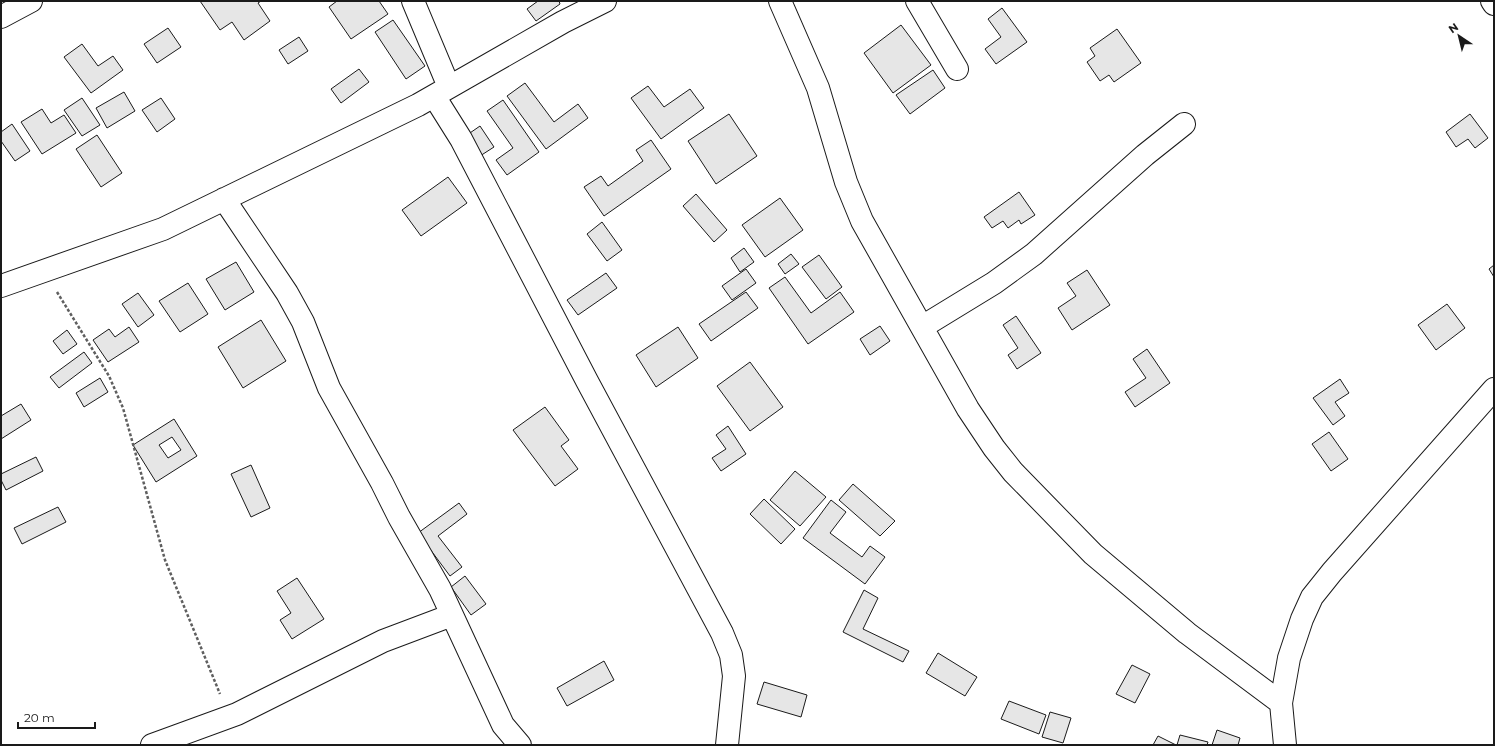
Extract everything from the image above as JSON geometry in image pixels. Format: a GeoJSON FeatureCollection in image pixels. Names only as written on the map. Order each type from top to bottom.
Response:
{"type":"FeatureCollection","features":[{"type":"Feature","properties":{"kind":"street"},"geometry":{"type":"LineString","coordinates":[[1,17],[31,1]]}},
{"type":"Feature","properties":{"kind":"street"},"geometry":{"type":"LineString","coordinates":[[413,1],[442,91],[461,139],[587,381],[722,633],[731,656],[734,676],[727,745]]}},
{"type":"Feature","properties":{"kind":"street"},"geometry":{"type":"LineString","coordinates":[[1,286],[162,229],[442,91],[563,22],[605,1]]}},
{"type":"Feature","properties":{"kind":"street"},"geometry":{"type":"LineString","coordinates":[[780,1],[818,88],[846,182],[862,221],[968,409],[994,448],[1013,472],[1093,554],[1187,633],[1280,703]]}},
{"type":"Feature","properties":{"kind":"street"},"geometry":{"type":"LineString","coordinates":[[917,1],[957,69]]}},
{"type":"Feature","properties":{"kind":"street"},"geometry":{"type":"LineString","coordinates":[[922,327],[994,283],[1034,254],[1145,155],[1184,124]]}},
{"type":"Feature","properties":{"kind":"street"},"geometry":{"type":"LineString","coordinates":[[224,199],[280,282],[300,316],[329,388],[440,589],[503,725],[520,745]]}},
{"type":"Feature","properties":{"kind":"street"},"geometry":{"type":"LineString","coordinates":[[1285,745],[1280,703],[1289,658],[1302,619],[1312,596],[1494,389]]}},
{"type":"Feature","properties":{"kind":"street"},"geometry":{"type":"LineString","coordinates":[[152,745],[223,719],[278,694],[382,641],[452,615]]}},
{"type":"Feature","properties":{"kind":"path"},"geometry":{"type":"LineString","coordinates":[[43,270],[109,376],[123,408],[165,560],[220,694],[223,719]]}},
{"type":"Feature","properties":{"kind":"building"},"geometry":{"type":"Polygon","coordinates":[[[200,1],[261,1],[258,3],[270,21],[244,40],[232,22],[220,30],[200,1]]]}},
{"type":"Feature","properties":{"kind":"building"},"geometry":{"type":"Polygon","coordinates":[[[337,1],[379,1],[388,14],[351,39],[329,7],[337,1]]]}},
{"type":"Feature","properties":{"kind":"building"},"geometry":{"type":"Polygon","coordinates":[[[538,1],[559,1],[560,4],[536,21],[527,9],[538,1]]]}},
{"type":"Feature","properties":{"kind":"building"},"geometry":{"type":"Polygon","coordinates":[[[1002,8],[1027,42],[996,64],[985,49],[1001,37],[988,19],[1002,8]]]}},
{"type":"Feature","properties":{"kind":"building"},"geometry":{"type":"Polygon","coordinates":[[[393,20],[425,66],[406,79],[375,32],[393,20]]]}},
{"type":"Feature","properties":{"kind":"building"},"geometry":{"type":"Polygon","coordinates":[[[901,25],[931,65],[893,93],[864,53],[901,25]]]}},
{"type":"Feature","properties":{"kind":"building"},"geometry":{"type":"Polygon","coordinates":[[[168,28],[181,47],[157,63],[144,44],[168,28]]]}},
{"type":"Feature","properties":{"kind":"building"},"geometry":{"type":"Polygon","coordinates":[[[1117,29],[1141,63],[1114,82],[1109,75],[1100,81],[1087,62],[1095,56],[1090,48],[1117,29]]]}},
{"type":"Feature","properties":{"kind":"building"},"geometry":{"type":"Polygon","coordinates":[[[299,37],[308,51],[288,64],[279,50],[299,37]]]}},
{"type":"Feature","properties":{"kind":"building"},"geometry":{"type":"Polygon","coordinates":[[[82,44],[98,66],[113,56],[123,70],[91,93],[64,57],[82,44]]]}},
{"type":"Feature","properties":{"kind":"building"},"geometry":{"type":"Polygon","coordinates":[[[359,69],[369,82],[341,103],[331,89],[359,69]]]}},
{"type":"Feature","properties":{"kind":"building"},"geometry":{"type":"Polygon","coordinates":[[[933,70],[945,88],[910,114],[896,95],[933,70]]]}},
{"type":"Feature","properties":{"kind":"building"},"geometry":{"type":"Polygon","coordinates":[[[525,83],[554,122],[578,104],[588,118],[546,149],[507,96],[525,83]]]}},
{"type":"Feature","properties":{"kind":"building"},"geometry":{"type":"Polygon","coordinates":[[[648,86],[664,107],[690,89],[704,108],[661,139],[631,98],[648,86]]]}},
{"type":"Feature","properties":{"kind":"building"},"geometry":{"type":"Polygon","coordinates":[[[124,92],[135,111],[107,128],[96,108],[124,92]]]}},
{"type":"Feature","properties":{"kind":"building"},"geometry":{"type":"Polygon","coordinates":[[[82,98],[100,125],[82,136],[64,110],[82,98]]]}},
{"type":"Feature","properties":{"kind":"building"},"geometry":{"type":"Polygon","coordinates":[[[161,98],[175,119],[157,132],[142,110],[161,98]]]}},
{"type":"Feature","properties":{"kind":"building"},"geometry":{"type":"Polygon","coordinates":[[[503,100],[539,152],[507,175],[496,160],[513,148],[487,111],[503,100]]]}},
{"type":"Feature","properties":{"kind":"building"},"geometry":{"type":"Polygon","coordinates":[[[42,109],[51,123],[64,115],[76,133],[42,154],[21,122],[42,109]]]}},
{"type":"Feature","properties":{"kind":"building"},"geometry":{"type":"Polygon","coordinates":[[[729,114],[757,156],[716,184],[688,141],[729,114]]]}},
{"type":"Feature","properties":{"kind":"building"},"geometry":{"type":"Polygon","coordinates":[[[1470,114],[1488,138],[1475,148],[1468,139],[1456,147],[1446,132],[1470,114]]]}},
{"type":"Feature","properties":{"kind":"building"},"geometry":{"type":"Polygon","coordinates":[[[12,124],[30,151],[15,161],[1,141],[1,132],[12,124]]]}},
{"type":"Feature","properties":{"kind":"building"},"geometry":{"type":"Polygon","coordinates":[[[480,126],[494,147],[480,156],[467,135],[480,126]]]}},
{"type":"Feature","properties":{"kind":"building"},"geometry":{"type":"Polygon","coordinates":[[[97,135],[122,173],[101,187],[76,149],[97,135]]]}},
{"type":"Feature","properties":{"kind":"building"},"geometry":{"type":"Polygon","coordinates":[[[651,140],[671,169],[604,216],[584,187],[601,176],[608,186],[643,161],[636,150],[651,140]]]}},
{"type":"Feature","properties":{"kind":"building"},"geometry":{"type":"Polygon","coordinates":[[[448,177],[467,203],[421,236],[402,210],[448,177]]]}},
{"type":"Feature","properties":{"kind":"building"},"geometry":{"type":"Polygon","coordinates":[[[1019,192],[1035,215],[1021,224],[1019,220],[1008,228],[1003,221],[992,228],[984,217],[1019,192]]]}},
{"type":"Feature","properties":{"kind":"building"},"geometry":{"type":"Polygon","coordinates":[[[696,194],[727,230],[714,242],[683,206],[696,194]]]}},
{"type":"Feature","properties":{"kind":"building"},"geometry":{"type":"Polygon","coordinates":[[[780,198],[803,230],[765,257],[742,225],[780,198]]]}},
{"type":"Feature","properties":{"kind":"building"},"geometry":{"type":"Polygon","coordinates":[[[602,222],[622,250],[607,261],[587,234],[602,222]]]}},
{"type":"Feature","properties":{"kind":"building"},"geometry":{"type":"Polygon","coordinates":[[[744,248],[754,262],[740,272],[731,258],[744,248]]]}},
{"type":"Feature","properties":{"kind":"building"},"geometry":{"type":"Polygon","coordinates":[[[791,254],[799,264],[785,274],[778,264],[791,254]]]}},
{"type":"Feature","properties":{"kind":"building"},"geometry":{"type":"Polygon","coordinates":[[[819,255],[842,287],[826,299],[802,267],[819,255]]]}},
{"type":"Feature","properties":{"kind":"building"},"geometry":{"type":"Polygon","coordinates":[[[236,262],[254,292],[225,310],[206,279],[236,262]]]}},
{"type":"Feature","properties":{"kind":"building"},"geometry":{"type":"Polygon","coordinates":[[[1494,265],[1494,277],[1489,269],[1494,265]]]}},
{"type":"Feature","properties":{"kind":"building"},"geometry":{"type":"Polygon","coordinates":[[[746,269],[756,283],[732,300],[722,286],[746,269]]]}},
{"type":"Feature","properties":{"kind":"building"},"geometry":{"type":"Polygon","coordinates":[[[1087,270],[1110,305],[1072,330],[1058,308],[1076,296],[1067,283],[1087,270]]]}},
{"type":"Feature","properties":{"kind":"building"},"geometry":{"type":"Polygon","coordinates":[[[606,273],[617,288],[578,315],[567,300],[606,273]]]}},
{"type":"Feature","properties":{"kind":"building"},"geometry":{"type":"Polygon","coordinates":[[[785,277],[811,313],[840,292],[854,312],[808,344],[769,288],[785,277]]]}},
{"type":"Feature","properties":{"kind":"building"},"geometry":{"type":"Polygon","coordinates":[[[188,283],[208,314],[180,332],[159,301],[188,283]]]}},
{"type":"Feature","properties":{"kind":"building"},"geometry":{"type":"Polygon","coordinates":[[[746,292],[758,308],[711,341],[699,324],[746,292]]]}},
{"type":"Feature","properties":{"kind":"building"},"geometry":{"type":"Polygon","coordinates":[[[138,293],[154,315],[138,327],[122,304],[138,293]]]}},
{"type":"Feature","properties":{"kind":"building"},"geometry":{"type":"Polygon","coordinates":[[[1447,304],[1465,328],[1436,350],[1418,325],[1447,304]]]}},
{"type":"Feature","properties":{"kind":"building"},"geometry":{"type":"Polygon","coordinates":[[[1016,316],[1041,353],[1017,369],[1008,355],[1018,348],[1003,325],[1016,316]]]}},
{"type":"Feature","properties":{"kind":"building"},"geometry":{"type":"Polygon","coordinates":[[[261,320],[286,361],[243,388],[218,347],[261,320]]]}},
{"type":"Feature","properties":{"kind":"building"},"geometry":{"type":"Polygon","coordinates":[[[880,326],[890,341],[870,355],[860,339],[880,326]]]}},
{"type":"Feature","properties":{"kind":"building"},"geometry":{"type":"Polygon","coordinates":[[[129,327],[139,342],[108,362],[93,340],[109,329],[115,337],[129,327]]]}},
{"type":"Feature","properties":{"kind":"building"},"geometry":{"type":"Polygon","coordinates":[[[678,327],[698,358],[656,387],[636,355],[678,327]]]}},
{"type":"Feature","properties":{"kind":"building"},"geometry":{"type":"Polygon","coordinates":[[[67,330],[77,344],[63,354],[53,341],[67,330]]]}},
{"type":"Feature","properties":{"kind":"building"},"geometry":{"type":"Polygon","coordinates":[[[1147,349],[1170,383],[1135,407],[1125,392],[1146,378],[1133,359],[1147,349]]]}},
{"type":"Feature","properties":{"kind":"building"},"geometry":{"type":"Polygon","coordinates":[[[84,352],[92,363],[59,388],[50,377],[84,352]]]}},
{"type":"Feature","properties":{"kind":"building"},"geometry":{"type":"Polygon","coordinates":[[[750,362],[783,407],[750,431],[717,386],[750,362]]]}},
{"type":"Feature","properties":{"kind":"building"},"geometry":{"type":"Polygon","coordinates":[[[100,378],[108,392],[84,407],[76,393],[100,378]]]}},
{"type":"Feature","properties":{"kind":"building"},"geometry":{"type":"Polygon","coordinates":[[[1340,379],[1349,393],[1335,402],[1345,416],[1333,425],[1313,398],[1340,379]]]}},
{"type":"Feature","properties":{"kind":"building"},"geometry":{"type":"Polygon","coordinates":[[[21,404],[31,420],[1,439],[1,416],[21,404]]]}},
{"type":"Feature","properties":{"kind":"building"},"geometry":{"type":"Polygon","coordinates":[[[545,407],[569,440],[561,446],[578,469],[555,486],[513,430],[545,407]]]}},
{"type":"Feature","properties":{"kind":"building"},"geometry":{"type":"Polygon","coordinates":[[[174,419],[197,456],[156,482],[133,445],[174,419]],[[172,437],[159,445],[168,458],[181,450],[172,437]]]}},
{"type":"Feature","properties":{"kind":"building"},"geometry":{"type":"Polygon","coordinates":[[[728,426],[746,454],[721,471],[712,458],[726,449],[716,435],[728,426]]]}},
{"type":"Feature","properties":{"kind":"building"},"geometry":{"type":"Polygon","coordinates":[[[1329,432],[1348,459],[1331,471],[1312,444],[1329,432]]]}},
{"type":"Feature","properties":{"kind":"building"},"geometry":{"type":"Polygon","coordinates":[[[36,457],[43,471],[6,490],[1,480],[1,474],[36,457]]]}},
{"type":"Feature","properties":{"kind":"building"},"geometry":{"type":"Polygon","coordinates":[[[251,465],[270,508],[251,517],[231,474],[251,465]]]}},
{"type":"Feature","properties":{"kind":"building"},"geometry":{"type":"Polygon","coordinates":[[[795,471],[826,497],[800,526],[770,500],[795,471]]]}},
{"type":"Feature","properties":{"kind":"building"},"geometry":{"type":"Polygon","coordinates":[[[853,484],[895,521],[880,536],[839,500],[853,484]]]}},
{"type":"Feature","properties":{"kind":"building"},"geometry":{"type":"Polygon","coordinates":[[[764,499],[795,529],[781,544],[750,514],[764,499]]]}},
{"type":"Feature","properties":{"kind":"building"},"geometry":{"type":"Polygon","coordinates":[[[831,500],[846,512],[830,533],[862,557],[870,546],[885,557],[865,584],[803,538],[831,500]]]}},
{"type":"Feature","properties":{"kind":"building"},"geometry":{"type":"Polygon","coordinates":[[[459,503],[467,514],[438,536],[462,567],[450,576],[418,533],[459,503]]]}},
{"type":"Feature","properties":{"kind":"building"},"geometry":{"type":"Polygon","coordinates":[[[58,507],[66,522],[22,544],[14,528],[58,507]]]}},
{"type":"Feature","properties":{"kind":"building"},"geometry":{"type":"Polygon","coordinates":[[[465,576],[486,604],[471,615],[451,587],[465,576]]]}},
{"type":"Feature","properties":{"kind":"building"},"geometry":{"type":"Polygon","coordinates":[[[297,578],[324,619],[292,639],[280,620],[291,613],[277,591],[297,578]]]}},
{"type":"Feature","properties":{"kind":"building"},"geometry":{"type":"Polygon","coordinates":[[[864,590],[878,598],[863,629],[909,651],[903,662],[843,632],[864,590]]]}},
{"type":"Feature","properties":{"kind":"building"},"geometry":{"type":"Polygon","coordinates":[[[938,653],[977,677],[965,696],[926,673],[938,653]]]}},
{"type":"Feature","properties":{"kind":"building"},"geometry":{"type":"Polygon","coordinates":[[[604,661],[614,680],[567,706],[557,688],[604,661]]]}},
{"type":"Feature","properties":{"kind":"building"},"geometry":{"type":"Polygon","coordinates":[[[1132,665],[1150,674],[1135,703],[1116,694],[1132,665]]]}},
{"type":"Feature","properties":{"kind":"building"},"geometry":{"type":"Polygon","coordinates":[[[764,682],[807,695],[801,717],[757,704],[764,682]]]}},
{"type":"Feature","properties":{"kind":"building"},"geometry":{"type":"Polygon","coordinates":[[[1009,701],[1046,715],[1039,734],[1001,719],[1009,701]]]}},
{"type":"Feature","properties":{"kind":"building"},"geometry":{"type":"Polygon","coordinates":[[[1050,712],[1071,718],[1063,743],[1042,737],[1050,712]]]}},
{"type":"Feature","properties":{"kind":"building"},"geometry":{"type":"Polygon","coordinates":[[[1217,730],[1240,738],[1238,745],[1212,745],[1217,730]]]}},
{"type":"Feature","properties":{"kind":"building"},"geometry":{"type":"Polygon","coordinates":[[[1180,735],[1208,742],[1207,745],[1177,745],[1180,735]]]}},
{"type":"Feature","properties":{"kind":"building"},"geometry":{"type":"Polygon","coordinates":[[[1158,736],[1176,745],[1153,745],[1158,736]]]}}]}
